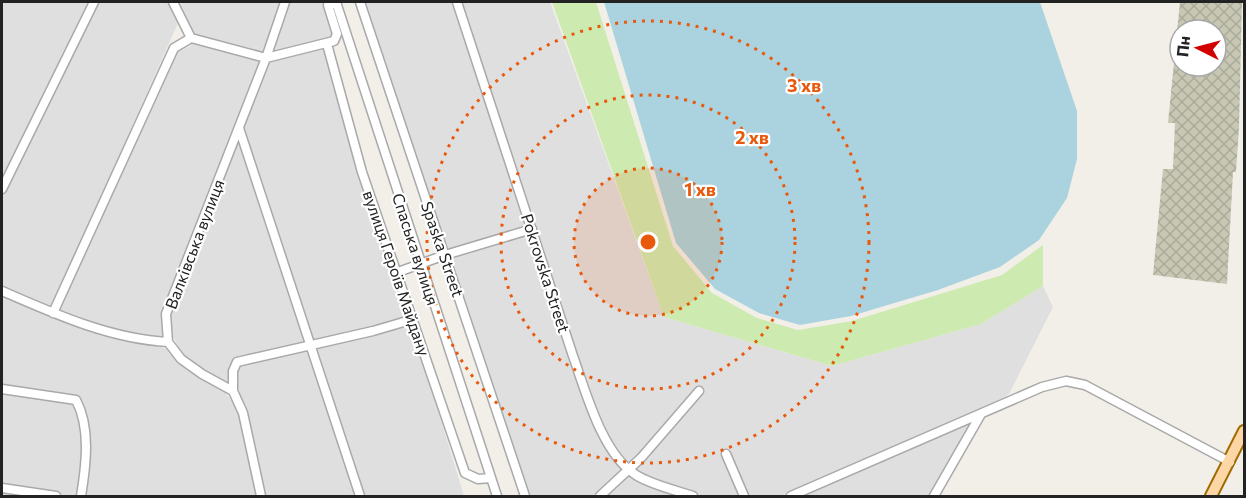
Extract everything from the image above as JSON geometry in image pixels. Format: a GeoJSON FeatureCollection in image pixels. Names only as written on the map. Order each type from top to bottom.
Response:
{"type":"FeatureCollection","features":[{"type":"Feature","properties":{"kind":"main road"},"geometry":{"type":"LineString","coordinates":[[1212,496],[1244,437]]}},
{"type":"Feature","properties":{"kind":"street"},"geometry":{"type":"LineString","coordinates":[[2,189],[94,2]]}},
{"type":"Feature","properties":{"kind":"street"},"geometry":{"type":"LineString","coordinates":[[173,2],[191,38]]}},
{"type":"Feature","properties":{"kind":"street","name":"Валківська вулиця"},"geometry":{"type":"LineString","coordinates":[[168,342],[166,314],[266,58],[285,2]]}},
{"type":"Feature","properties":{"kind":"street","name":"Spaska Street"},"geometry":{"type":"LineString","coordinates":[[360,2],[525,496]]}},
{"type":"Feature","properties":{"kind":"street","name":"Pokrovska Street"},"geometry":{"type":"LineString","coordinates":[[457,2],[590,403],[615,455],[628,470],[638,477],[693,496]]}},
{"type":"Feature","properties":{"kind":"street"},"geometry":{"type":"LineString","coordinates":[[52,313],[174,48],[191,38],[266,58],[327,44],[334,41],[337,34],[332,3]]}},
{"type":"Feature","properties":{"kind":"street","name":"Спаська вулиця"},"geometry":{"type":"LineString","coordinates":[[332,3],[498,496]]}},
{"type":"Feature","properties":{"kind":"street","name":"вулиця Героїв Майдану"},"geometry":{"type":"LineString","coordinates":[[327,44],[362,172],[465,473],[478,479],[491,478]]}},
{"type":"Feature","properties":{"kind":"street"},"geometry":{"type":"LineString","coordinates":[[239,128],[360,496]]}},
{"type":"Feature","properties":{"kind":"street"},"geometry":{"type":"LineString","coordinates":[[398,272],[420,263],[532,229]]}},
{"type":"Feature","properties":{"kind":"street"},"geometry":{"type":"LineString","coordinates":[[2,291],[78,323],[124,335],[168,342],[181,359],[233,392]]}},
{"type":"Feature","properties":{"kind":"street"},"geometry":{"type":"LineString","coordinates":[[261,496],[243,413],[233,392],[233,371],[237,362],[311,346],[414,319]]}},
{"type":"Feature","properties":{"kind":"street"},"geometry":{"type":"LineString","coordinates":[[791,496],[985,411],[1050,385],[1066,381],[1084,385],[1230,462]]}},
{"type":"Feature","properties":{"kind":"street"},"geometry":{"type":"LineString","coordinates":[[2,389],[76,400],[82,411],[86,444],[81,496]]}},
{"type":"Feature","properties":{"kind":"street"},"geometry":{"type":"LineString","coordinates":[[600,496],[628,470],[699,391]]}},
{"type":"Feature","properties":{"kind":"street"},"geometry":{"type":"LineString","coordinates":[[934,496],[985,411]]}},
{"type":"Feature","properties":{"kind":"street"},"geometry":{"type":"LineString","coordinates":[[726,454],[744,496]]}},
{"type":"Feature","properties":{"kind":"street"},"geometry":{"type":"LineString","coordinates":[[2,488],[56,496]]}},
{"type":"Feature","properties":{"kind":"shaded area"},"geometry":{"type":"Polygon","coordinates":[[[2,2],[168,2],[178,23],[49,314],[69,324],[168,349],[180,362],[225,392],[240,412],[257,496],[2,496],[2,2]]]}},
{"type":"Feature","properties":{"kind":"shaded area"},"geometry":{"type":"Polygon","coordinates":[[[177,2],[322,2],[334,35],[325,42],[354,159],[409,315],[464,496],[265,496],[237,383],[226,382],[191,363],[174,338],[143,337],[82,321],[59,312],[176,53],[191,46],[191,32],[177,2]]]}},
{"type":"Feature","properties":{"kind":"shaded area"},"geometry":{"type":"Polygon","coordinates":[[[354,2],[550,2],[664,317],[832,366],[981,324],[1043,286],[1053,307],[1009,394],[981,413],[934,496],[521,496],[354,2]]]}},
{"type":"Feature","properties":{"kind":"shaded area"},"geometry":{"type":"Polygon","coordinates":[[[1180,2],[1242,2],[1239,127],[1236,172],[1233,172],[1227,284],[1153,275],[1163,169],[1173,169],[1175,123],[1168,123],[1172,78],[1228,78],[1228,18],[1178,18],[1180,2]]]}},
{"type":"Feature","properties":{"kind":"green space"},"geometry":{"type":"Polygon","coordinates":[[[552,2],[596,2],[673,246],[712,293],[757,318],[798,330],[852,321],[1002,275],[1043,245],[1043,286],[981,324],[832,366],[664,317],[552,2]]]}},
{"type":"Feature","properties":{"kind":"water"},"geometry":{"type":"Polygon","coordinates":[[[604,2],[1040,2],[1077,111],[1077,159],[1067,198],[1039,240],[1000,267],[938,290],[851,316],[800,325],[759,313],[715,289],[676,243],[604,2]]]}}]}
